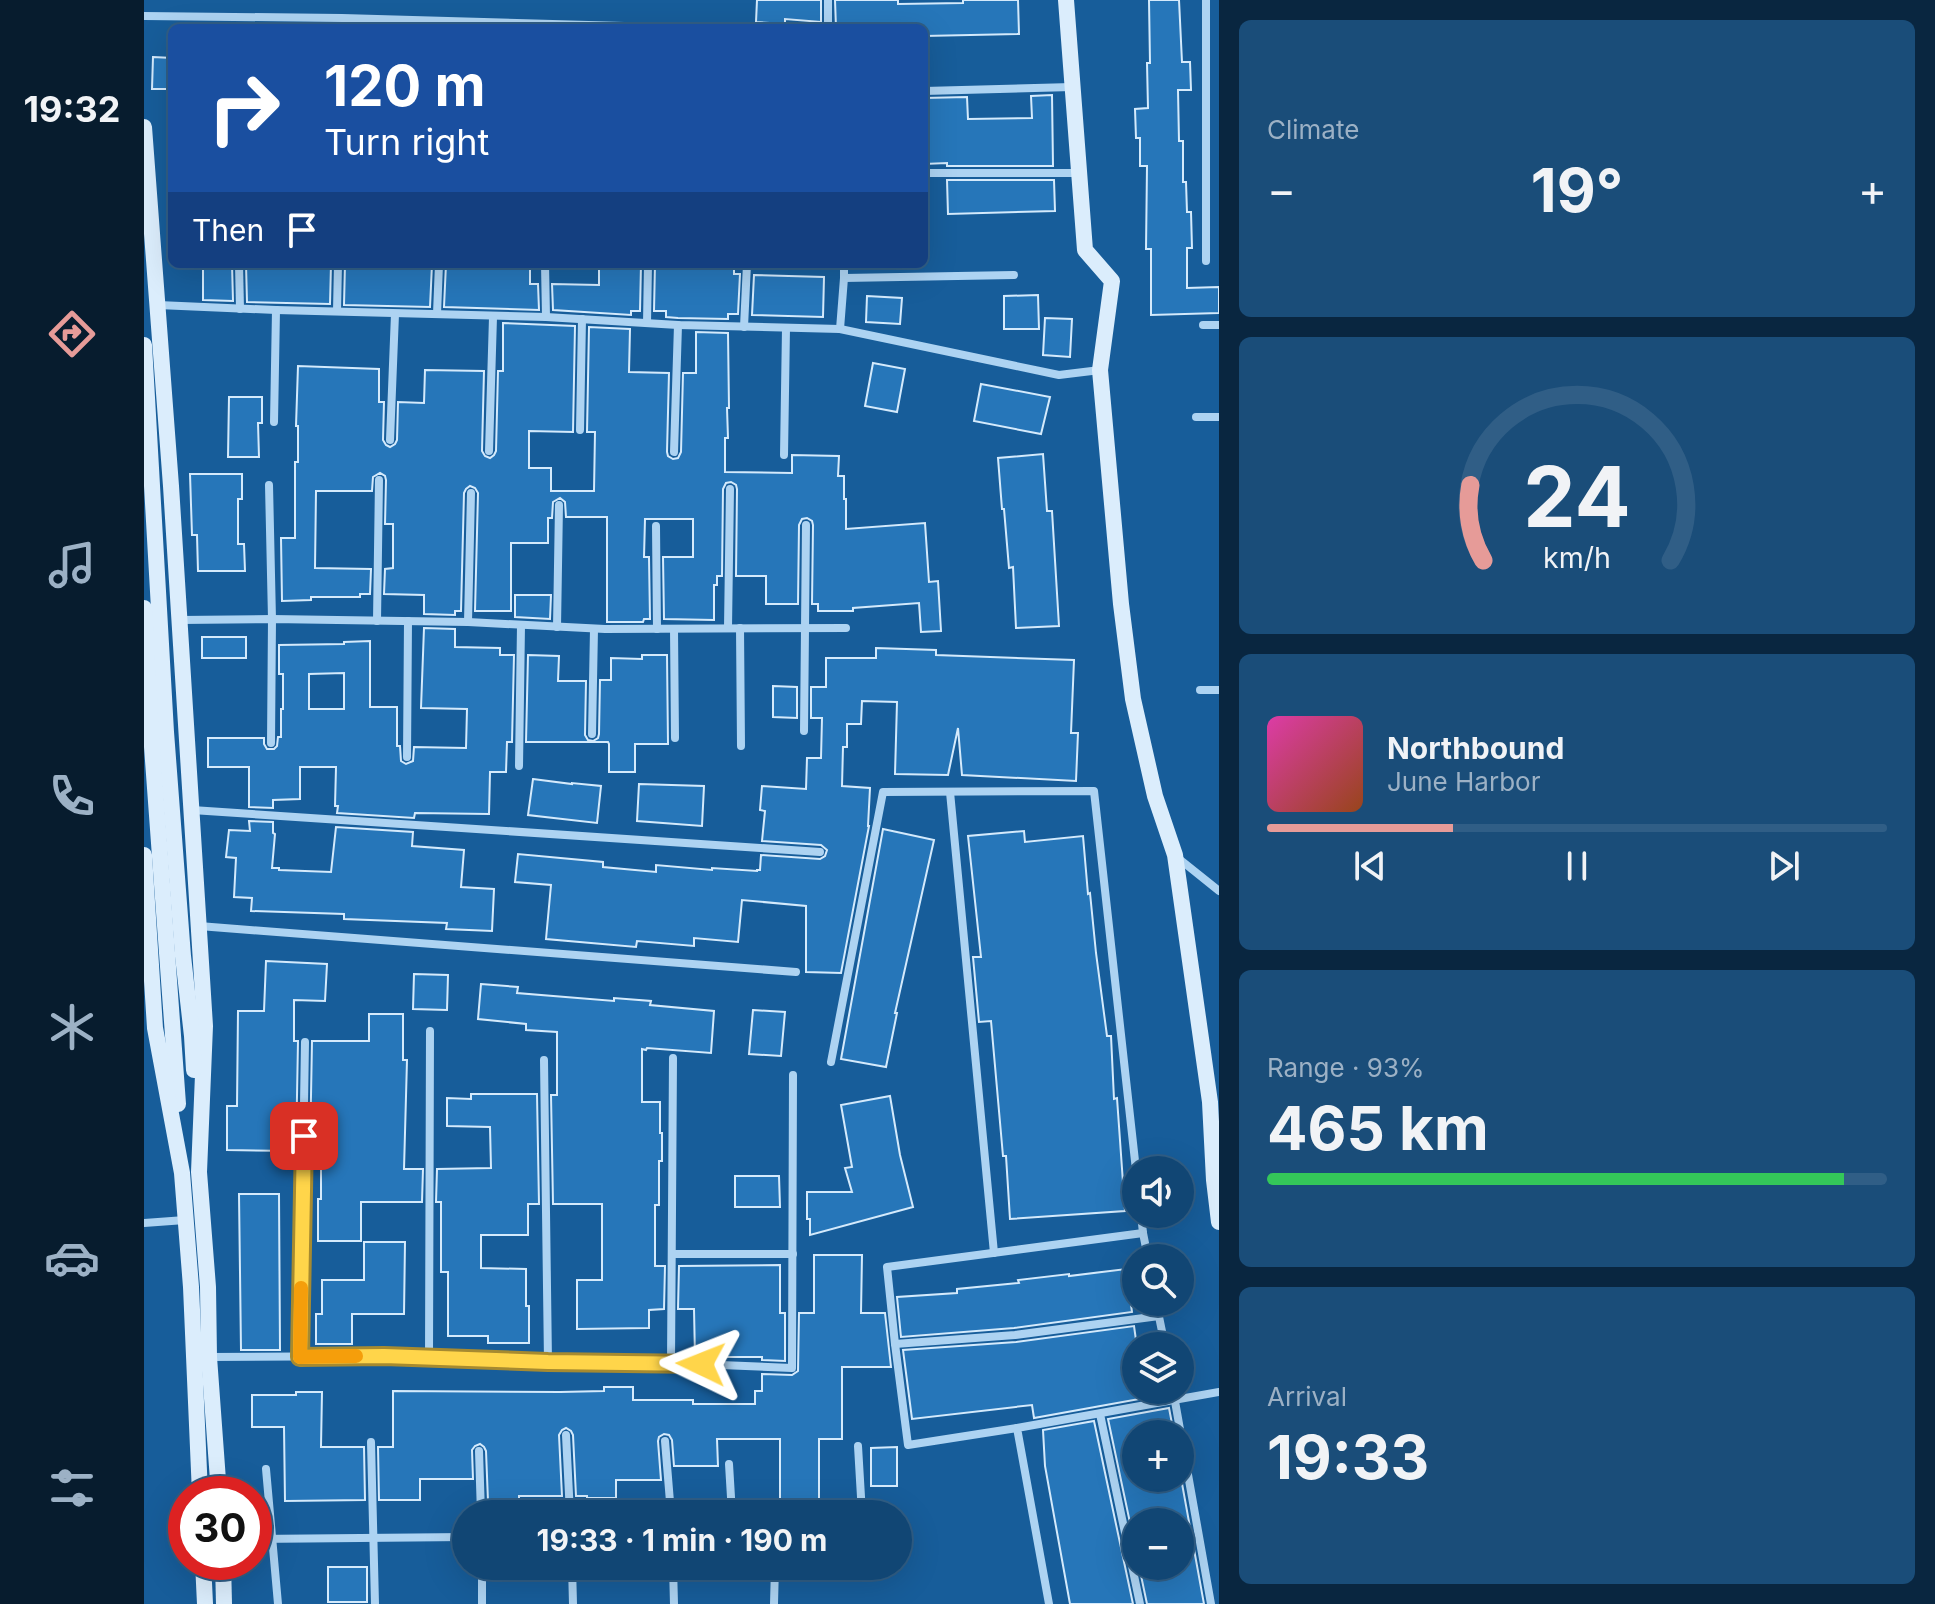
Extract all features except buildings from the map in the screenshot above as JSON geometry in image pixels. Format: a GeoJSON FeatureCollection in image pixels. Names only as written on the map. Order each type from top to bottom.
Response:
{"type":"FeatureCollection","features":[{"type":"Feature","properties":{"kind":"street"},"geometry":{"type":"LineString","coordinates":[[828,0],[828,24]]}},
{"type":"Feature","properties":{"kind":"street"},"geometry":{"type":"LineString","coordinates":[[1066,0],[1085,250],[1112,281],[1100,370],[1121,604],[1133,699],[1155,796],[1175,855],[1210,1102],[1219,1222]]}},
{"type":"Feature","properties":{"kind":"street"},"geometry":{"type":"LineString","coordinates":[[1206,0],[1206,261]]}},
{"type":"Feature","properties":{"kind":"street"},"geometry":{"type":"LineString","coordinates":[[144,16],[342,18],[446,24]]}},
{"type":"Feature","properties":{"kind":"street"},"geometry":{"type":"LineString","coordinates":[[239,17],[239,24]]}},
{"type":"Feature","properties":{"kind":"street"},"geometry":{"type":"LineString","coordinates":[[342,18],[342,24]]}},
{"type":"Feature","properties":{"kind":"street"},"geometry":{"type":"LineString","coordinates":[[928,91],[1072,87]]}},
{"type":"Feature","properties":{"kind":"street"},"geometry":{"type":"LineString","coordinates":[[144,127],[180,620],[205,1026],[185,1220],[199,1476]]}},
{"type":"Feature","properties":{"kind":"street"},"geometry":{"type":"LineString","coordinates":[[928,173],[1079,173]]}},
{"type":"Feature","properties":{"kind":"street"},"geometry":{"type":"LineString","coordinates":[[239,268],[240,309]]}},
{"type":"Feature","properties":{"kind":"street"},"geometry":{"type":"LineString","coordinates":[[337,311],[338,268]]}},
{"type":"Feature","properties":{"kind":"street"},"geometry":{"type":"LineString","coordinates":[[437,314],[439,268]]}},
{"type":"Feature","properties":{"kind":"street"},"geometry":{"type":"LineString","coordinates":[[545,268],[546,317]]}},
{"type":"Feature","properties":{"kind":"street"},"geometry":{"type":"LineString","coordinates":[[647,323],[648,268]]}},
{"type":"Feature","properties":{"kind":"street"},"geometry":{"type":"LineString","coordinates":[[744,327],[747,268]]}},
{"type":"Feature","properties":{"kind":"street"},"geometry":{"type":"LineString","coordinates":[[840,329],[844,268]]}},
{"type":"Feature","properties":{"kind":"street"},"geometry":{"type":"LineString","coordinates":[[844,278],[1014,275]]}},
{"type":"Feature","properties":{"kind":"street"},"geometry":{"type":"LineString","coordinates":[[157,305],[840,329],[1059,375],[1100,370]]}},
{"type":"Feature","properties":{"kind":"street"},"geometry":{"type":"LineString","coordinates":[[274,422],[276,310]]}},
{"type":"Feature","properties":{"kind":"street"},"geometry":{"type":"LineString","coordinates":[[390,440],[395,314]]}},
{"type":"Feature","properties":{"kind":"street"},"geometry":{"type":"LineString","coordinates":[[489,451],[493,317]]}},
{"type":"Feature","properties":{"kind":"street"},"geometry":{"type":"LineString","coordinates":[[580,430],[582,319]]}},
{"type":"Feature","properties":{"kind":"street"},"geometry":{"type":"LineString","coordinates":[[674,452],[678,325]]}},
{"type":"Feature","properties":{"kind":"street"},"geometry":{"type":"LineString","coordinates":[[1203,325],[1219,325]]}},
{"type":"Feature","properties":{"kind":"street"},"geometry":{"type":"LineString","coordinates":[[784,455],[786,328]]}},
{"type":"Feature","properties":{"kind":"street"},"geometry":{"type":"LineString","coordinates":[[144,345],[166,732],[192,1036],[191,1172]]}},
{"type":"Feature","properties":{"kind":"street"},"geometry":{"type":"LineString","coordinates":[[1196,417],[1219,417]]}},
{"type":"Feature","properties":{"kind":"street"},"geometry":{"type":"LineString","coordinates":[[377,621],[379,480]]}},
{"type":"Feature","properties":{"kind":"street"},"geometry":{"type":"LineString","coordinates":[[269,485],[271,743]]}},
{"type":"Feature","properties":{"kind":"street"},"geometry":{"type":"LineString","coordinates":[[728,628],[730,489]]}},
{"type":"Feature","properties":{"kind":"street"},"geometry":{"type":"LineString","coordinates":[[468,622],[471,493]]}},
{"type":"Feature","properties":{"kind":"street"},"geometry":{"type":"LineString","coordinates":[[557,627],[559,505]]}},
{"type":"Feature","properties":{"kind":"street"},"geometry":{"type":"LineString","coordinates":[[804,731],[806,525]]}},
{"type":"Feature","properties":{"kind":"street"},"geometry":{"type":"LineString","coordinates":[[656,526],[657,629]]}},
{"type":"Feature","properties":{"kind":"street"},"geometry":{"type":"LineString","coordinates":[[144,608],[174,1040],[208,1287],[209,1357],[218,1476]]}},
{"type":"Feature","properties":{"kind":"street"},"geometry":{"type":"LineString","coordinates":[[180,620],[468,622],[594,629],[846,628]]}},
{"type":"Feature","properties":{"kind":"street"},"geometry":{"type":"LineString","coordinates":[[407,757],[408,621]]}},
{"type":"Feature","properties":{"kind":"street"},"geometry":{"type":"LineString","coordinates":[[519,766],[521,625]]}},
{"type":"Feature","properties":{"kind":"street"},"geometry":{"type":"LineString","coordinates":[[740,628],[741,746]]}},
{"type":"Feature","properties":{"kind":"street"},"geometry":{"type":"LineString","coordinates":[[592,734],[594,629]]}},
{"type":"Feature","properties":{"kind":"street"},"geometry":{"type":"LineString","coordinates":[[674,629],[675,738]]}},
{"type":"Feature","properties":{"kind":"street"},"geometry":{"type":"LineString","coordinates":[[1200,690],[1219,690]]}},
{"type":"Feature","properties":{"kind":"street"},"geometry":{"type":"LineString","coordinates":[[831,1062],[883,792],[1094,791],[1134,1156]]}},
{"type":"Feature","properties":{"kind":"street"},"geometry":{"type":"LineString","coordinates":[[950,792],[994,1253]]}},
{"type":"Feature","properties":{"kind":"street"},"geometry":{"type":"LineString","coordinates":[[192,810],[820,852]]}},
{"type":"Feature","properties":{"kind":"street"},"geometry":{"type":"LineString","coordinates":[[144,855],[155,1028],[191,1172]]}},
{"type":"Feature","properties":{"kind":"street"},"geometry":{"type":"LineString","coordinates":[[1175,855],[1219,891]]}},
{"type":"Feature","properties":{"kind":"street"},"geometry":{"type":"LineString","coordinates":[[199,926],[796,972]]}},
{"type":"Feature","properties":{"kind":"street"},"geometry":{"type":"LineString","coordinates":[[429,1358],[430,1031]]}},
{"type":"Feature","properties":{"kind":"street"},"geometry":{"type":"LineString","coordinates":[[300,1357],[305,1042]]}},
{"type":"Feature","properties":{"kind":"street"},"geometry":{"type":"LineString","coordinates":[[671,1363],[673,1058]]}},
{"type":"Feature","properties":{"kind":"street"},"geometry":{"type":"LineString","coordinates":[[544,1060],[548,1362]]}},
{"type":"Feature","properties":{"kind":"street"},"geometry":{"type":"LineString","coordinates":[[209,1357],[384,1356],[792,1368],[793,1075]]}},
{"type":"Feature","properties":{"kind":"street"},"geometry":{"type":"LineString","coordinates":[[144,1223],[185,1220]]}},
{"type":"Feature","properties":{"kind":"street"},"geometry":{"type":"LineString","coordinates":[[1142,1228],[1145,1244]]}},
{"type":"Feature","properties":{"kind":"street"},"geometry":{"type":"LineString","coordinates":[[1143,1233],[887,1267],[908,1445],[1154,1404]]}},
{"type":"Feature","properties":{"kind":"street"},"geometry":{"type":"LineString","coordinates":[[672,1254],[793,1254]]}},
{"type":"Feature","properties":{"kind":"street"},"geometry":{"type":"LineString","coordinates":[[895,1344],[1015,1335],[1159,1316],[1162,1332]]}},
{"type":"Feature","properties":{"kind":"street"},"geometry":{"type":"LineString","coordinates":[[1194,1397],[1219,1392]]}},
{"type":"Feature","properties":{"kind":"street"},"geometry":{"type":"LineString","coordinates":[[1176,1404],[1211,1604]]}},
{"type":"Feature","properties":{"kind":"street"},"geometry":{"type":"LineString","coordinates":[[1100,1414],[1140,1604]]}},
{"type":"Feature","properties":{"kind":"street"},"geometry":{"type":"LineString","coordinates":[[1017,1428],[1049,1604]]}},
{"type":"Feature","properties":{"kind":"street"},"geometry":{"type":"LineString","coordinates":[[566,1435],[569,1500]]}},
{"type":"Feature","properties":{"kind":"street"},"geometry":{"type":"LineString","coordinates":[[665,1441],[670,1500]]}},
{"type":"Feature","properties":{"kind":"street"},"geometry":{"type":"LineString","coordinates":[[371,1442],[375,1604]]}},
{"type":"Feature","properties":{"kind":"street"},"geometry":{"type":"LineString","coordinates":[[858,1446],[861,1500]]}},
{"type":"Feature","properties":{"kind":"street"},"geometry":{"type":"LineString","coordinates":[[479,1451],[481,1500]]}},
{"type":"Feature","properties":{"kind":"street"},"geometry":{"type":"LineString","coordinates":[[729,1464],[731,1500]]}},
{"type":"Feature","properties":{"kind":"street"},"geometry":{"type":"LineString","coordinates":[[266,1469],[267,1476]]}},
{"type":"Feature","properties":{"kind":"street"},"geometry":{"type":"LineString","coordinates":[[278,1604],[272,1539],[452,1537]]}},
{"type":"Feature","properties":{"kind":"street"},"geometry":{"type":"LineString","coordinates":[[204,1580],[205,1604]]}},
{"type":"Feature","properties":{"kind":"street"},"geometry":{"type":"LineString","coordinates":[[223,1580],[224,1604]]}},
{"type":"Feature","properties":{"kind":"street"},"geometry":{"type":"LineString","coordinates":[[482,1580],[482,1604]]}},
{"type":"Feature","properties":{"kind":"street"},"geometry":{"type":"LineString","coordinates":[[572,1580],[573,1604]]}},
{"type":"Feature","properties":{"kind":"street"},"geometry":{"type":"LineString","coordinates":[[673,1580],[674,1604]]}},
{"type":"Feature","properties":{"kind":"street"},"geometry":{"type":"LineString","coordinates":[[774,1604],[775,1580]]}},
{"type":"Feature","properties":{"kind":"slow traffic"},"geometry":{"type":"LineString","coordinates":[[301,1288],[300,1357],[356,1356]]}},
{"type":"Feature","properties":{"kind":"route"},"geometry":{"type":"LineString","coordinates":[[304,1136],[300,1357],[384,1356],[701,1364]]}}]}
